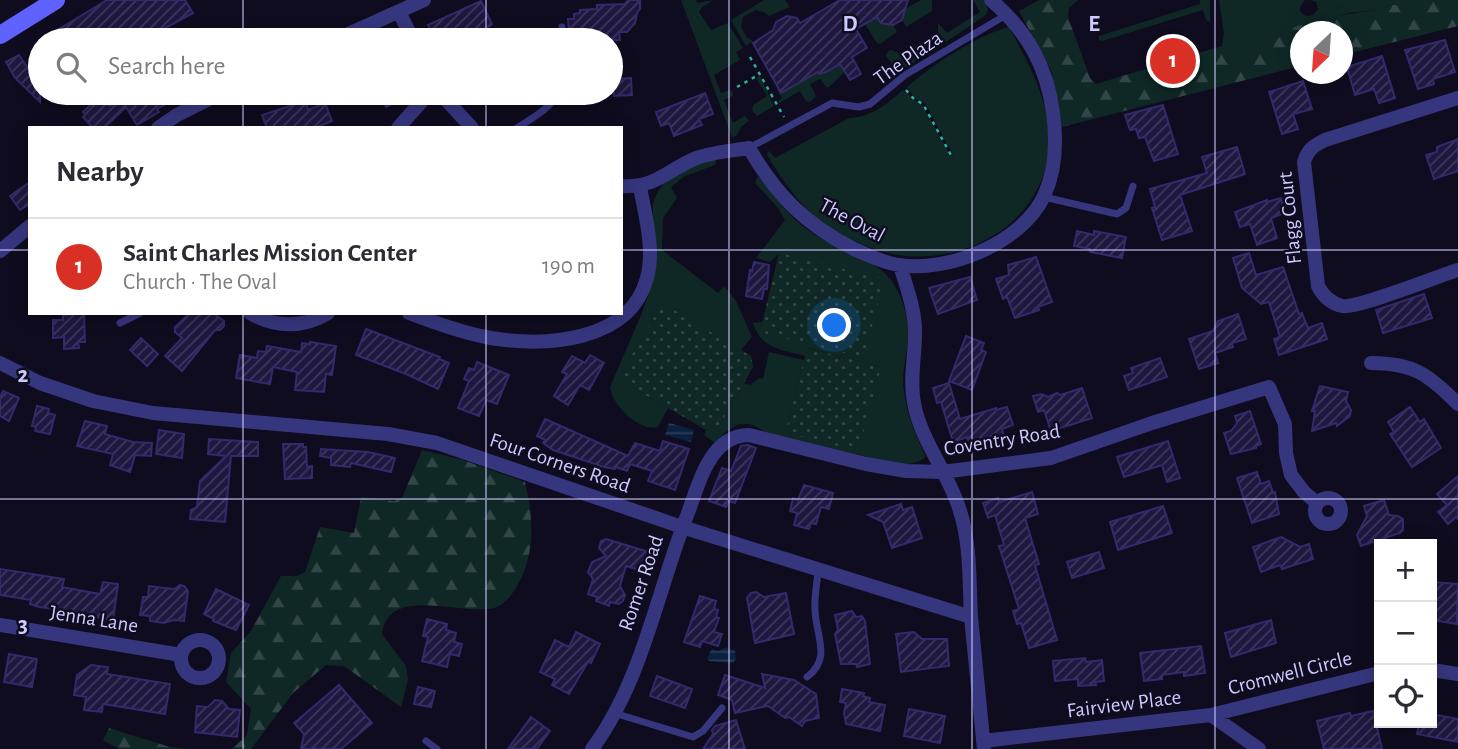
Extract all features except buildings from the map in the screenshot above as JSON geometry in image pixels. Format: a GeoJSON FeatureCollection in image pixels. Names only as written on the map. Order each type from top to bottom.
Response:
{"type":"FeatureCollection","features":[{"type":"Feature","properties":{"kind":"main road"},"geometry":{"type":"LineString","coordinates":[[0,35],[55,0]]}},
{"type":"Feature","properties":{"kind":"street"},"geometry":{"type":"LineString","coordinates":[[362,28],[424,0]]}},
{"type":"Feature","properties":{"kind":"street","name":"The Oval"},"geometry":{"type":"LineString","coordinates":[[749,148],[780,194],[803,218],[831,237],[870,256],[900,265],[940,264],[970,257],[990,248],[1024,221],[1043,197],[1051,174],[1056,131],[1045,72],[1008,15],[991,0]]}},
{"type":"Feature","properties":{"kind":"street"},"geometry":{"type":"LineString","coordinates":[[399,12],[407,28]]}},
{"type":"Feature","properties":{"kind":"street","name":"Flagg Court"},"geometry":{"type":"LineString","coordinates":[[1458,99],[1325,140],[1313,146],[1304,162],[1318,286],[1331,302],[1351,307],[1458,270]]}},
{"type":"Feature","properties":{"kind":"street"},"geometry":{"type":"LineString","coordinates":[[161,126],[197,105]]}},
{"type":"Feature","properties":{"kind":"street"},"geometry":{"type":"LineString","coordinates":[[400,126],[418,105]]}},
{"type":"Feature","properties":{"kind":"street"},"geometry":{"type":"LineString","coordinates":[[451,105],[470,126]]}},
{"type":"Feature","properties":{"kind":"street"},"geometry":{"type":"LineString","coordinates":[[623,186],[640,187],[696,158],[749,148]]}},
{"type":"Feature","properties":{"kind":"street"},"geometry":{"type":"LineString","coordinates":[[415,315],[462,331],[523,341],[554,341],[593,332],[613,324],[628,312],[648,277],[648,237],[640,187]]}},
{"type":"Feature","properties":{"kind":"street"},"geometry":{"type":"LineString","coordinates":[[0,251],[28,228]]}},
{"type":"Feature","properties":{"kind":"street"},"geometry":{"type":"LineString","coordinates":[[900,265],[913,305],[914,403],[925,440],[960,510],[968,550],[971,617],[984,745]]}},
{"type":"Feature","properties":{"kind":"street"},"geometry":{"type":"LineString","coordinates":[[254,315],[283,325],[310,322],[324,315]]}},
{"type":"Feature","properties":{"kind":"street","name":"Four Corners Road"},"geometry":{"type":"LineString","coordinates":[[0,363],[40,383],[93,401],[153,413],[388,434],[437,443],[682,527],[971,617]]}},
{"type":"Feature","properties":{"kind":"street"},"geometry":{"type":"LineString","coordinates":[[1371,363],[1392,363],[1426,374],[1458,404]]}},
{"type":"Feature","properties":{"kind":"street","name":"Coventry Road"},"geometry":{"type":"LineString","coordinates":[[736,435],[749,435],[866,464],[906,471],[942,472],[1051,458],[1269,387],[1285,424],[1286,453],[1291,475],[1317,503]]}},
{"type":"Feature","properties":{"kind":"street","name":"Romer Road"},"geometry":{"type":"LineString","coordinates":[[592,749],[628,687],[682,527],[707,464],[726,441],[736,435]]}},
{"type":"Feature","properties":{"kind":"street","name":"Jenna Lane"},"geometry":{"type":"LineString","coordinates":[[0,625],[181,655]]}},
{"type":"Feature","properties":{"kind":"street"},"geometry":{"type":"LineString","coordinates":[[1437,671],[1458,674]]}},
{"type":"Feature","properties":{"kind":"street","name":"Cromwell Circle"},"geometry":{"type":"LineString","coordinates":[[1211,715],[1374,674]]}},
{"type":"Feature","properties":{"kind":"street","name":"Fairview Place"},"geometry":{"type":"LineString","coordinates":[[984,745],[1211,715],[1259,749]]}},
{"type":"Feature","properties":{"kind":"lane","name":"The Plaza"},"geometry":{"type":"LineString","coordinates":[[749,148],[832,103],[859,107],[870,104],[905,75],[1008,15]]}},
{"type":"Feature","properties":{"kind":"lane"},"geometry":{"type":"LineString","coordinates":[[520,126],[549,105]]}},
{"type":"Feature","properties":{"kind":"lane"},"geometry":{"type":"LineString","coordinates":[[1043,197],[1117,214],[1126,208],[1133,186]]}},
{"type":"Feature","properties":{"kind":"lane"},"geometry":{"type":"LineString","coordinates":[[120,323],[136,315]]}},
{"type":"Feature","properties":{"kind":"lane"},"geometry":{"type":"LineString","coordinates":[[807,677],[819,668],[821,657],[815,609],[818,571]]}},
{"type":"Feature","properties":{"kind":"lane"},"geometry":{"type":"LineString","coordinates":[[613,713],[693,737],[703,732],[722,708]]}},
{"type":"Feature","properties":{"kind":"lane"},"geometry":{"type":"LineString","coordinates":[[426,741],[437,749]]}},
{"type":"Feature","properties":{"kind":"path"},"geometry":{"type":"LineString","coordinates":[[750,57],[790,126]]}},
{"type":"Feature","properties":{"kind":"path"},"geometry":{"type":"LineString","coordinates":[[737,87],[760,74]]}},
{"type":"Feature","properties":{"kind":"path"},"geometry":{"type":"LineString","coordinates":[[906,89],[914,99],[923,104],[951,155]]}},
{"type":"Feature","properties":{"kind":"green space"},"geometry":{"type":"Polygon","coordinates":[[[681,0],[696,0],[697,3],[714,0],[699,12],[711,30],[728,23],[743,48],[736,52],[740,60],[714,75],[721,93],[730,90],[733,92],[733,96],[724,100],[733,123],[745,116],[749,121],[736,136],[732,137],[681,0]]]}},
{"type":"Feature","properties":{"kind":"green space"},"geometry":{"type":"Polygon","coordinates":[[[764,0],[785,0],[790,7],[769,16],[756,10],[743,17],[741,27],[747,38],[753,41],[746,46],[731,20],[764,0]]]}},
{"type":"Feature","properties":{"kind":"green space"},"geometry":{"type":"Polygon","coordinates":[[[921,0],[932,0],[932,11],[906,27],[902,20],[903,10],[921,0]]]}},
{"type":"Feature","properties":{"kind":"green space"},"geometry":{"type":"Polygon","coordinates":[[[973,0],[984,0],[988,9],[986,15],[937,48],[933,48],[938,23],[947,33],[980,12],[973,0]]]}},
{"type":"Feature","properties":{"kind":"green space"},"geometry":{"type":"Polygon","coordinates":[[[1039,0],[1078,0],[1069,8],[1068,17],[1090,78],[1096,84],[1222,46],[1232,55],[1269,35],[1290,28],[1290,69],[1062,127],[1051,70],[1019,11],[1039,0]]]}},
{"type":"Feature","properties":{"kind":"green space"},"geometry":{"type":"Polygon","coordinates":[[[1200,0],[1210,0],[1210,22],[1206,20],[1203,10],[1099,40],[1099,36],[1200,4],[1200,0]]]}},
{"type":"Feature","properties":{"kind":"green space"},"geometry":{"type":"Polygon","coordinates":[[[1219,0],[1305,0],[1300,11],[1306,16],[1313,15],[1318,9],[1316,2],[1311,0],[1411,0],[1402,5],[1349,13],[1320,21],[1290,21],[1290,29],[1269,35],[1232,55],[1222,46],[1224,33],[1219,0]]]}},
{"type":"Feature","properties":{"kind":"green space"},"geometry":{"type":"Polygon","coordinates":[[[1411,0],[1458,0],[1458,26],[1353,52],[1353,21],[1313,21],[1402,5],[1411,0]]]}},
{"type":"Feature","properties":{"kind":"green space"},"geometry":{"type":"Polygon","coordinates":[[[877,17],[881,23],[893,25],[897,32],[880,44],[865,24],[877,17]]]}},
{"type":"Feature","properties":{"kind":"green space"},"geometry":{"type":"Polygon","coordinates":[[[1009,27],[1029,66],[1045,107],[1049,136],[1046,165],[1037,190],[1022,212],[1002,230],[979,243],[953,252],[926,256],[891,254],[859,243],[827,226],[806,209],[767,155],[768,151],[775,158],[849,118],[871,113],[903,90],[922,105],[951,156],[953,155],[925,103],[915,98],[907,87],[955,52],[982,37],[1009,27]]]}},
{"type":"Feature","properties":{"kind":"green space"},"geometry":{"type":"Polygon","coordinates":[[[888,51],[902,55],[913,54],[915,62],[902,69],[894,67],[886,56],[888,51]]]}},
{"type":"Feature","properties":{"kind":"green space"},"geometry":{"type":"Polygon","coordinates":[[[841,64],[846,71],[829,87],[820,79],[810,84],[816,96],[810,102],[806,101],[800,91],[779,103],[782,98],[777,90],[782,93],[809,77],[815,68],[819,74],[841,64]]]}},
{"type":"Feature","properties":{"kind":"green space"},"geometry":{"type":"Polygon","coordinates":[[[760,76],[774,106],[757,116],[752,110],[753,105],[767,96],[756,78],[760,76]]]}},
{"type":"Feature","properties":{"kind":"green space"},"geometry":{"type":"Polygon","coordinates":[[[717,157],[715,165],[685,176],[671,187],[677,198],[663,218],[662,250],[718,293],[723,287],[726,288],[736,301],[752,337],[741,350],[662,304],[618,379],[668,408],[658,427],[643,425],[621,409],[610,387],[653,282],[653,204],[662,186],[670,178],[717,157]]]}},
{"type":"Feature","properties":{"kind":"green space"},"geometry":{"type":"Polygon","coordinates":[[[758,176],[801,225],[875,266],[885,273],[896,287],[908,323],[903,377],[905,400],[926,457],[910,464],[891,463],[768,434],[760,428],[746,424],[734,427],[715,443],[704,435],[706,430],[718,428],[744,383],[750,385],[759,378],[763,379],[769,352],[804,360],[787,427],[881,367],[808,348],[806,356],[781,350],[767,343],[757,332],[753,323],[762,322],[760,332],[780,253],[770,262],[756,258],[785,220],[778,208],[755,183],[758,176]]]}},
{"type":"Feature","properties":{"kind":"green space"},"geometry":{"type":"Polygon","coordinates":[[[779,253],[884,279],[864,358],[760,332],[779,253]]]}},
{"type":"Feature","properties":{"kind":"green space"},"geometry":{"type":"Polygon","coordinates":[[[662,303],[751,356],[753,367],[718,428],[706,430],[618,379],[662,303]]]}},
{"type":"Feature","properties":{"kind":"green space"},"geometry":{"type":"Polygon","coordinates":[[[807,348],[881,367],[861,442],[854,450],[791,434],[787,427],[807,348]]]}},
{"type":"Feature","properties":{"kind":"green space"},"geometry":{"type":"Polygon","coordinates":[[[422,450],[463,460],[525,482],[531,524],[530,552],[514,591],[494,608],[411,606],[397,610],[387,619],[382,634],[406,666],[408,679],[401,707],[344,666],[326,665],[293,693],[251,749],[232,749],[247,735],[251,709],[226,682],[231,653],[251,631],[281,576],[297,576],[305,572],[320,527],[354,533],[361,497],[394,501],[402,498],[422,450]]]}},
{"type":"Feature","properties":{"kind":"green space"},"geometry":{"type":"Polygon","coordinates":[[[109,728],[170,747],[188,749],[119,749],[103,740],[109,728]]]}},
{"type":"Feature","properties":{"kind":"water"},"geometry":{"type":"Polygon","coordinates":[[[669,423],[694,430],[691,442],[665,435],[669,423]]]}},
{"type":"Feature","properties":{"kind":"water"},"geometry":{"type":"Polygon","coordinates":[[[727,647],[735,651],[736,659],[733,663],[709,661],[707,658],[712,649],[718,651],[727,647]]]}},
{"type":"Feature","properties":{"kind":"place","name":"Saint Charles Mission Center"},"geometry":{"type":"Point","coordinates":[1173,61]}}]}
